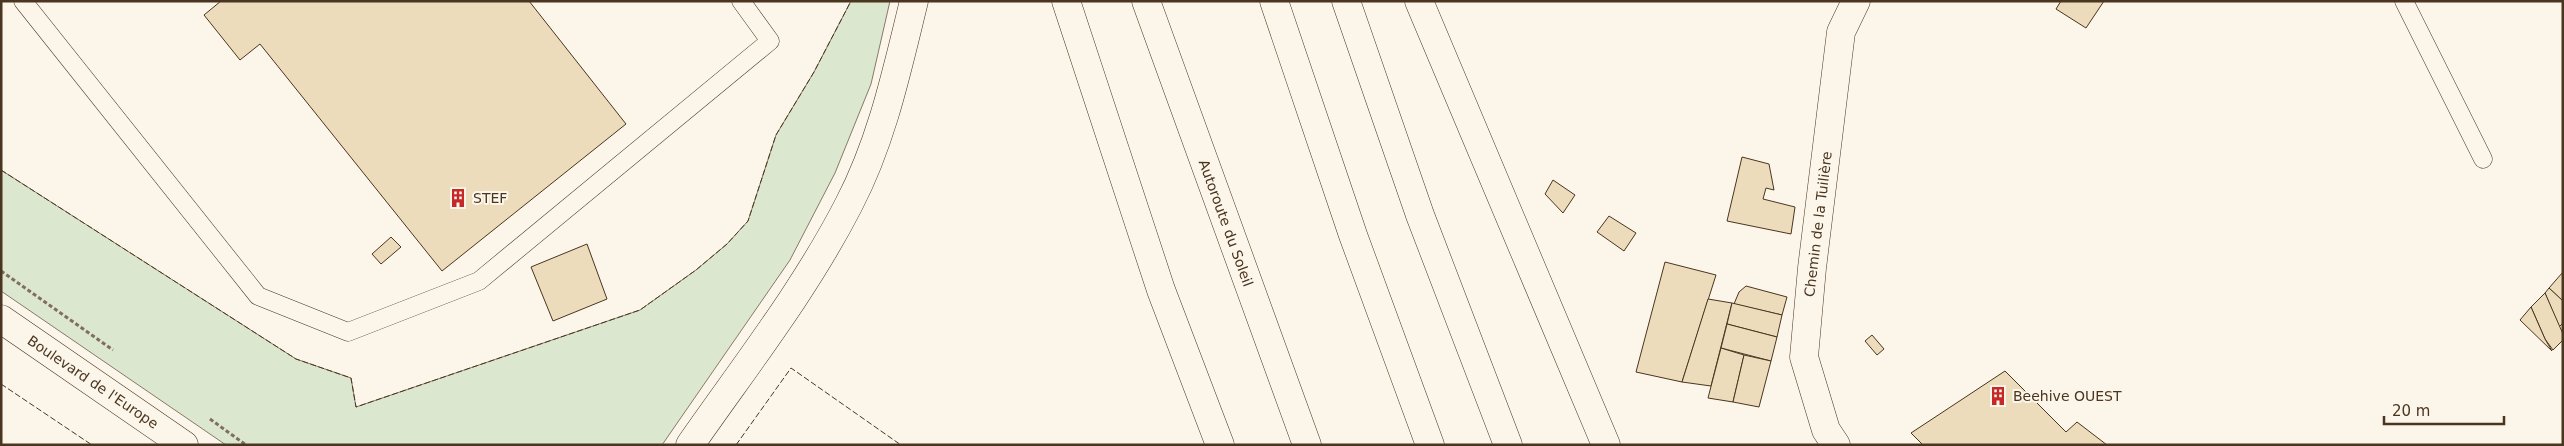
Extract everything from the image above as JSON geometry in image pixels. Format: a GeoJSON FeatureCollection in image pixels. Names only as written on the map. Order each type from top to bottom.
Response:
{"type":"FeatureCollection","features":[{"type":"Feature","properties":{"kind":"main road"},"geometry":{"type":"LineString","coordinates":[[690,445],[799,291],[850,203],[885,115],[914,1]]}},
{"type":"Feature","properties":{"kind":"main road"},"geometry":{"type":"LineString","coordinates":[[1066,1],[1161,290],[1220,445]]}},
{"type":"Feature","properties":{"kind":"main road","name":"Autoroute du Soleil"},"geometry":{"type":"LineString","coordinates":[[1146,1],[1306,445]]}},
{"type":"Feature","properties":{"kind":"main road"},"geometry":{"type":"LineString","coordinates":[[1274,1],[1353,234],[1430,445]]}},
{"type":"Feature","properties":{"kind":"main road"},"geometry":{"type":"LineString","coordinates":[[1346,1],[1420,215],[1508,445]]}},
{"type":"Feature","properties":{"kind":"main road"},"geometry":{"type":"LineString","coordinates":[[1419,1],[1606,445]]}},
{"type":"Feature","properties":{"kind":"main road","name":"Chemin de la Tuilière"},"geometry":{"type":"LineString","coordinates":[[1836,445],[1826,430],[1804,357],[1812,268],[1841,32],[1856,1]]}},
{"type":"Feature","properties":{"kind":"main road","name":"Boulevard de l'Europe"},"geometry":{"type":"LineString","coordinates":[[1,319],[184,445]]}},
{"type":"Feature","properties":{"kind":"lane"},"geometry":{"type":"LineString","coordinates":[[24,1],[258,296],[348,332],[479,281],[770,41],[741,1]]}},
{"type":"Feature","properties":{"kind":"lane"},"geometry":{"type":"LineString","coordinates":[[2404,1],[2483,159]]}},
{"type":"Feature","properties":{"kind":"green space"},"geometry":{"type":"Polygon","coordinates":[[[851,1],[890,1],[871,84],[835,173],[790,260],[662,445],[226,445],[1,291],[1,170],[296,359],[351,378],[356,407],[640,310],[696,270],[727,244],[748,221],[776,135],[814,72],[851,1]]]}},
{"type":"Feature","properties":{"kind":"building","name":"STEF"},"geometry":{"type":"Polygon","coordinates":[[[221,1],[529,1],[626,124],[442,271],[260,44],[240,60],[204,15],[221,1]]]}},
{"type":"Feature","properties":{"kind":"building"},"geometry":{"type":"Polygon","coordinates":[[[2061,1],[2104,1],[2086,28],[2056,9],[2061,1]]]}},
{"type":"Feature","properties":{"kind":"building"},"geometry":{"type":"Polygon","coordinates":[[[1742,157],[1769,164],[1774,190],[1766,188],[1763,199],[1795,207],[1791,234],[1727,221],[1742,157]]]}},
{"type":"Feature","properties":{"kind":"building"},"geometry":{"type":"Polygon","coordinates":[[[1553,180],[1575,195],[1563,213],[1545,194],[1553,180]]]}},
{"type":"Feature","properties":{"kind":"building"},"geometry":{"type":"Polygon","coordinates":[[[1609,216],[1636,233],[1624,251],[1597,232],[1609,216]]]}},
{"type":"Feature","properties":{"kind":"building"},"geometry":{"type":"Polygon","coordinates":[[[391,237],[401,247],[381,264],[372,254],[391,237]]]}},
{"type":"Feature","properties":{"kind":"building"},"geometry":{"type":"Polygon","coordinates":[[[587,244],[607,299],[553,321],[531,267],[587,244]]]}},
{"type":"Feature","properties":{"kind":"building"},"geometry":{"type":"Polygon","coordinates":[[[1665,262],[1716,275],[1682,382],[1636,372],[1665,262]]]}},
{"type":"Feature","properties":{"kind":"building"},"geometry":{"type":"Polygon","coordinates":[[[2563,272],[2563,301],[2549,288],[2563,272]]]}},
{"type":"Feature","properties":{"kind":"building"},"geometry":{"type":"Polygon","coordinates":[[[1746,286],[1787,297],[1782,315],[1734,304],[1739,292],[1746,286]]]}},
{"type":"Feature","properties":{"kind":"building"},"geometry":{"type":"Polygon","coordinates":[[[2549,288],[2563,301],[2563,323],[2559,327],[2545,293],[2549,288]]]}},
{"type":"Feature","properties":{"kind":"building"},"geometry":{"type":"Polygon","coordinates":[[[2545,293],[2563,334],[2563,340],[2553,350],[2545,339],[2531,307],[2545,293]]]}},
{"type":"Feature","properties":{"kind":"building"},"geometry":{"type":"Polygon","coordinates":[[[1708,299],[1732,303],[1711,386],[1682,382],[1708,299]]]}},
{"type":"Feature","properties":{"kind":"building"},"geometry":{"type":"Polygon","coordinates":[[[1732,303],[1782,315],[1777,337],[1727,324],[1732,303]]]}},
{"type":"Feature","properties":{"kind":"building"},"geometry":{"type":"Polygon","coordinates":[[[2531,307],[2545,339],[2552,351],[2520,320],[2531,307]]]}},
{"type":"Feature","properties":{"kind":"building"},"geometry":{"type":"Polygon","coordinates":[[[1727,324],[1777,337],[1771,361],[1721,348],[1727,324]]]}},
{"type":"Feature","properties":{"kind":"building"},"geometry":{"type":"Polygon","coordinates":[[[1872,335],[1884,349],[1877,355],[1865,341],[1872,335]]]}},
{"type":"Feature","properties":{"kind":"building"},"geometry":{"type":"Polygon","coordinates":[[[1721,348],[1744,355],[1733,402],[1708,398],[1721,348]]]}},
{"type":"Feature","properties":{"kind":"building"},"geometry":{"type":"Polygon","coordinates":[[[1744,355],[1771,361],[1759,407],[1733,402],[1744,355]]]}},
{"type":"Feature","properties":{"kind":"building","name":"Beehive OUEST"},"geometry":{"type":"Polygon","coordinates":[[[2005,371],[2066,432],[2077,422],[2107,445],[1923,445],[1911,433],[2005,371]]]}},
{"type":"Feature","properties":{"kind":"fence"},"geometry":{"type":"LineString","coordinates":[[1,170],[296,359],[351,378],[356,407],[640,310],[696,270],[727,244],[748,221],[776,135],[814,72],[851,1]]}},
{"type":"Feature","properties":{"kind":"fence"},"geometry":{"type":"LineString","coordinates":[[736,445],[791,368],[901,445]]}},
{"type":"Feature","properties":{"kind":"fence"},"geometry":{"type":"LineString","coordinates":[[1,384],[92,445]]}},
{"type":"Feature","properties":{"kind":"place","name":"STEF"},"geometry":{"type":"Point","coordinates":[458,198]}},
{"type":"Feature","properties":{"kind":"place","name":"Beehive OUEST"},"geometry":{"type":"Point","coordinates":[1998,396]}}]}
